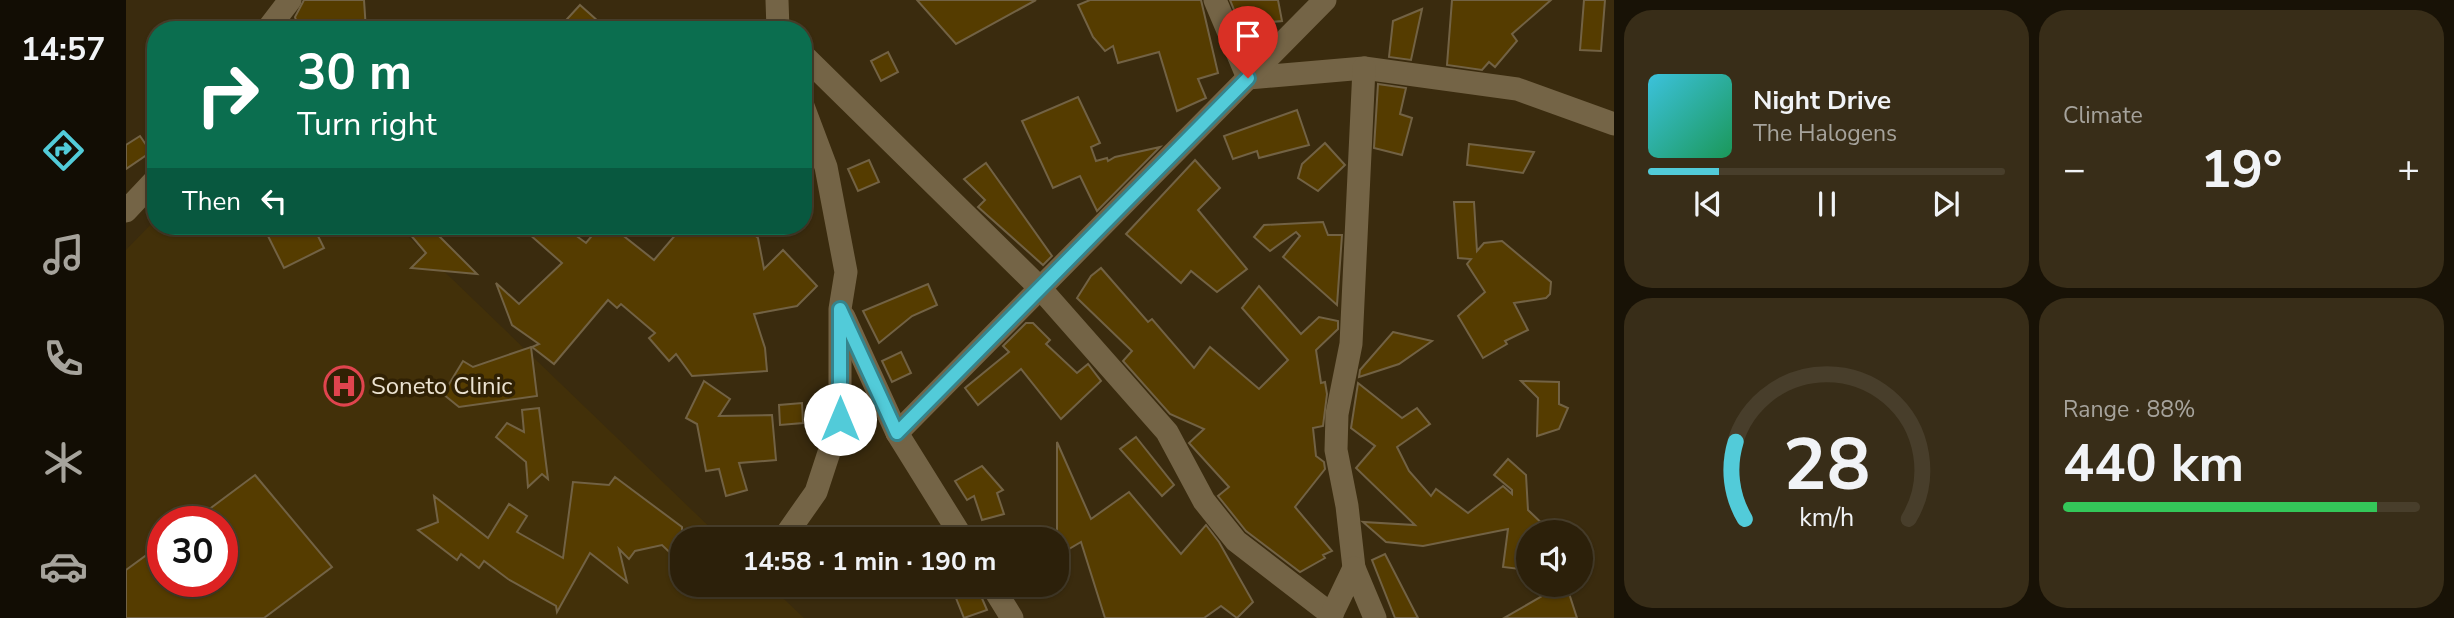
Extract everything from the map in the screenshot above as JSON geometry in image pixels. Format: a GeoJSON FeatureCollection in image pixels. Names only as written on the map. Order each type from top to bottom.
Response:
{"type":"FeatureCollection","features":[{"type":"Feature","properties":{"kind":"street"},"geometry":{"type":"LineString","coordinates":[[274,21],[290,0]]}},
{"type":"Feature","properties":{"kind":"street"},"geometry":{"type":"LineString","coordinates":[[777,0],[778,21]]}},
{"type":"Feature","properties":{"kind":"street"},"geometry":{"type":"LineString","coordinates":[[1215,0],[1248,78]]}},
{"type":"Feature","properties":{"kind":"street"},"geometry":{"type":"LineString","coordinates":[[897,433],[1325,0]]}},
{"type":"Feature","properties":{"kind":"street"},"geometry":{"type":"LineString","coordinates":[[812,64],[1040,288],[1167,432],[1204,500],[1236,541],[1331,616],[1354,568]]}},
{"type":"Feature","properties":{"kind":"street"},"geometry":{"type":"LineString","coordinates":[[1248,78],[1364,68],[1517,89],[1614,124]]}},
{"type":"Feature","properties":{"kind":"street"},"geometry":{"type":"LineString","coordinates":[[1364,68],[1351,344],[1337,414],[1336,450],[1347,506],[1354,568],[1375,618]]}},
{"type":"Feature","properties":{"kind":"street"},"geometry":{"type":"LineString","coordinates":[[791,527],[816,492],[840,419],[840,309],[846,272],[826,167],[812,130]]}},
{"type":"Feature","properties":{"kind":"street"},"geometry":{"type":"LineString","coordinates":[[126,211],[147,189]]}},
{"type":"Feature","properties":{"kind":"street"},"geometry":{"type":"LineString","coordinates":[[840,309],[897,433],[956,527]]}},
{"type":"Feature","properties":{"kind":"street"},"geometry":{"type":"LineString","coordinates":[[999,597],[1012,618]]}},
{"type":"Feature","properties":{"kind":"shaded area","name":"Soneto Clinic"},"geometry":{"type":"Polygon","coordinates":[[[147,228],[147,235],[406,235],[710,527],[670,527],[670,597],[782,597],[804,618],[126,618],[126,250],[147,228]]]}},
{"type":"Feature","properties":{"kind":"building"},"geometry":{"type":"Polygon","coordinates":[[[304,0],[364,0],[365,21],[296,21],[295,17],[304,0]]]}},
{"type":"Feature","properties":{"kind":"building"},"geometry":{"type":"Polygon","coordinates":[[[917,0],[1036,0],[956,44],[917,0]]]}},
{"type":"Feature","properties":{"kind":"building"},"geometry":{"type":"Polygon","coordinates":[[[1090,0],[1201,0],[1218,73],[1198,79],[1206,98],[1177,111],[1159,52],[1118,63],[1113,46],[1105,51],[1093,37],[1078,5],[1090,0]]]}},
{"type":"Feature","properties":{"kind":"building"},"geometry":{"type":"Polygon","coordinates":[[[1230,0],[1278,0],[1282,21],[1250,24],[1237,17],[1230,0]]]}},
{"type":"Feature","properties":{"kind":"building"},"geometry":{"type":"Polygon","coordinates":[[[1452,0],[1551,0],[1512,34],[1517,41],[1495,67],[1489,62],[1482,70],[1447,65],[1452,0]]]}},
{"type":"Feature","properties":{"kind":"building"},"geometry":{"type":"Polygon","coordinates":[[[1584,0],[1605,0],[1601,51],[1580,50],[1584,0]]]}},
{"type":"Feature","properties":{"kind":"building"},"geometry":{"type":"Polygon","coordinates":[[[580,5],[598,21],[565,21],[580,5]]]}},
{"type":"Feature","properties":{"kind":"building"},"geometry":{"type":"Polygon","coordinates":[[[1422,9],[1411,60],[1389,57],[1393,21],[1422,9]]]}},
{"type":"Feature","properties":{"kind":"building"},"geometry":{"type":"Polygon","coordinates":[[[888,52],[898,72],[881,81],[871,61],[888,52]]]}},
{"type":"Feature","properties":{"kind":"building"},"geometry":{"type":"Polygon","coordinates":[[[1378,84],[1406,88],[1400,114],[1412,118],[1402,155],[1374,148],[1378,84]]]}},
{"type":"Feature","properties":{"kind":"building"},"geometry":{"type":"Polygon","coordinates":[[[1078,97],[1100,143],[1091,147],[1096,161],[1107,158],[1108,161],[1160,147],[1097,211],[1080,176],[1053,188],[1022,121],[1078,97]]]}},
{"type":"Feature","properties":{"kind":"building"},"geometry":{"type":"Polygon","coordinates":[[[1297,110],[1309,145],[1259,158],[1257,151],[1233,159],[1224,136],[1297,110]]]}},
{"type":"Feature","properties":{"kind":"building"},"geometry":{"type":"Polygon","coordinates":[[[140,136],[147,146],[147,155],[126,169],[126,145],[140,136]]]}},
{"type":"Feature","properties":{"kind":"building"},"geometry":{"type":"Polygon","coordinates":[[[1325,143],[1345,165],[1318,191],[1298,178],[1302,164],[1325,143]]]}},
{"type":"Feature","properties":{"kind":"building"},"geometry":{"type":"Polygon","coordinates":[[[1469,144],[1534,152],[1523,173],[1467,165],[1469,144]]]}},
{"type":"Feature","properties":{"kind":"building"},"geometry":{"type":"Polygon","coordinates":[[[869,160],[879,182],[858,191],[848,169],[869,160]]]}},
{"type":"Feature","properties":{"kind":"building"},"geometry":{"type":"Polygon","coordinates":[[[1195,160],[1220,188],[1198,210],[1247,269],[1217,292],[1191,271],[1181,283],[1126,234],[1195,160]]]}},
{"type":"Feature","properties":{"kind":"building"},"geometry":{"type":"Polygon","coordinates":[[[986,163],[1052,256],[1043,265],[978,207],[985,200],[964,179],[986,163]]]}},
{"type":"Feature","properties":{"kind":"building"},"geometry":{"type":"Polygon","coordinates":[[[1454,202],[1474,202],[1477,251],[1484,243],[1502,241],[1551,282],[1550,294],[1546,298],[1514,303],[1528,330],[1505,341],[1507,344],[1483,358],[1458,316],[1485,292],[1467,264],[1471,259],[1458,258],[1454,202]]]}},
{"type":"Feature","properties":{"kind":"building"},"geometry":{"type":"Polygon","coordinates":[[[1323,222],[1328,235],[1342,235],[1337,305],[1283,257],[1300,236],[1296,232],[1270,251],[1254,237],[1264,225],[1323,222]]]}},
{"type":"Feature","properties":{"kind":"building"},"geometry":{"type":"Polygon","coordinates":[[[268,235],[318,235],[324,248],[284,268],[268,235]]]}},
{"type":"Feature","properties":{"kind":"building"},"geometry":{"type":"Polygon","coordinates":[[[411,235],[438,235],[477,274],[411,268],[426,253],[411,235]]]}},
{"type":"Feature","properties":{"kind":"building"},"geometry":{"type":"Polygon","coordinates":[[[530,235],[575,235],[586,243],[593,235],[622,235],[654,260],[675,235],[755,235],[758,238],[764,269],[783,250],[817,286],[797,306],[754,314],[765,348],[767,371],[692,376],[676,354],[669,361],[649,338],[655,333],[621,304],[617,308],[608,300],[554,364],[532,347],[539,344],[512,325],[496,283],[519,304],[562,263],[530,235]]]}},
{"type":"Feature","properties":{"kind":"building"},"geometry":{"type":"Polygon","coordinates":[[[1101,268],[1148,322],[1152,319],[1194,368],[1210,347],[1259,389],[1288,360],[1242,308],[1259,286],[1301,334],[1319,317],[1338,321],[1338,329],[1316,350],[1321,383],[1325,382],[1327,394],[1323,426],[1313,428],[1316,456],[1324,462],[1325,469],[1295,507],[1332,551],[1323,555],[1325,558],[1300,572],[1246,531],[1218,496],[1229,487],[1189,443],[1204,429],[1170,414],[1123,361],[1132,351],[1077,298],[1091,276],[1101,268]]]}},
{"type":"Feature","properties":{"kind":"building"},"geometry":{"type":"Polygon","coordinates":[[[928,284],[937,305],[912,316],[879,343],[863,311],[928,284]]]}},
{"type":"Feature","properties":{"kind":"building"},"geometry":{"type":"Polygon","coordinates":[[[1026,323],[1033,323],[1050,340],[1046,344],[1077,373],[1088,364],[1101,381],[1061,419],[1021,369],[978,405],[965,388],[1009,352],[1003,346],[1026,323]]]}},
{"type":"Feature","properties":{"kind":"building"},"geometry":{"type":"Polygon","coordinates":[[[1393,332],[1432,341],[1399,364],[1359,377],[1360,370],[1393,332]]]}},
{"type":"Feature","properties":{"kind":"building"},"geometry":{"type":"Polygon","coordinates":[[[531,347],[537,396],[459,407],[443,394],[463,361],[473,367],[531,347]]]}},
{"type":"Feature","properties":{"kind":"building"},"geometry":{"type":"Polygon","coordinates":[[[901,352],[911,373],[892,382],[882,361],[901,352]]]}},
{"type":"Feature","properties":{"kind":"building"},"geometry":{"type":"Polygon","coordinates":[[[704,381],[730,399],[719,416],[772,415],[776,460],[739,463],[747,490],[726,496],[719,469],[706,471],[697,424],[686,418],[704,381]]]}},
{"type":"Feature","properties":{"kind":"building"},"geometry":{"type":"Polygon","coordinates":[[[1521,381],[1559,382],[1559,404],[1568,408],[1559,429],[1537,436],[1538,398],[1521,381]]]}},
{"type":"Feature","properties":{"kind":"building"},"geometry":{"type":"Polygon","coordinates":[[[1358,383],[1402,418],[1417,408],[1430,424],[1397,447],[1409,471],[1431,496],[1436,489],[1468,513],[1503,486],[1512,494],[1512,490],[1494,475],[1508,459],[1526,475],[1528,510],[1538,520],[1516,520],[1516,569],[1503,567],[1508,529],[1423,546],[1386,542],[1363,522],[1415,525],[1356,468],[1375,446],[1351,428],[1358,383]]]}},
{"type":"Feature","properties":{"kind":"building"},"geometry":{"type":"Polygon","coordinates":[[[802,403],[803,423],[780,425],[779,405],[802,403]]]}},
{"type":"Feature","properties":{"kind":"building"},"geometry":{"type":"Polygon","coordinates":[[[539,408],[548,479],[542,474],[528,487],[526,462],[496,437],[507,423],[524,432],[522,410],[539,408]]]}},
{"type":"Feature","properties":{"kind":"building"},"geometry":{"type":"Polygon","coordinates":[[[1136,437],[1174,485],[1162,496],[1120,449],[1136,437]]]}},
{"type":"Feature","properties":{"kind":"building"},"geometry":{"type":"Polygon","coordinates":[[[1057,442],[1091,519],[1129,492],[1181,554],[1206,525],[1219,542],[1253,602],[1237,618],[1221,606],[1204,618],[1105,618],[1081,542],[1069,549],[1069,527],[1057,527],[1057,442]]]}},
{"type":"Feature","properties":{"kind":"building"},"geometry":{"type":"Polygon","coordinates":[[[982,466],[1003,490],[997,493],[1004,514],[982,520],[974,496],[967,500],[955,481],[982,466]]]}},
{"type":"Feature","properties":{"kind":"building"},"geometry":{"type":"Polygon","coordinates":[[[255,475],[332,567],[264,618],[126,618],[126,570],[147,555],[147,597],[238,597],[238,506],[213,506],[255,475]]]}},
{"type":"Feature","properties":{"kind":"building"},"geometry":{"type":"Polygon","coordinates":[[[615,477],[682,527],[670,527],[670,553],[662,545],[635,551],[629,559],[619,549],[627,582],[590,553],[557,612],[556,606],[508,579],[484,561],[479,568],[461,554],[457,560],[418,530],[438,522],[434,496],[488,538],[509,504],[527,516],[517,532],[563,558],[573,482],[609,485],[615,477]]]}},
{"type":"Feature","properties":{"kind":"building"},"geometry":{"type":"Polygon","coordinates":[[[1385,554],[1418,618],[1395,618],[1372,560],[1385,554]]]}},
{"type":"Feature","properties":{"kind":"building"},"geometry":{"type":"Polygon","coordinates":[[[981,597],[987,610],[964,618],[956,598],[981,597]]]}},
{"type":"Feature","properties":{"kind":"building"},"geometry":{"type":"Polygon","coordinates":[[[1540,597],[1570,597],[1577,618],[1504,618],[1540,597]]]}},
{"type":"Feature","properties":{"kind":"place","name":"Soneto Clinic"},"geometry":{"type":"Point","coordinates":[344,386]}},
{"type":"Feature","properties":{"kind":"route"},"geometry":{"type":"LineString","coordinates":[[840,419],[840,309],[897,433],[1248,78]]}}]}
